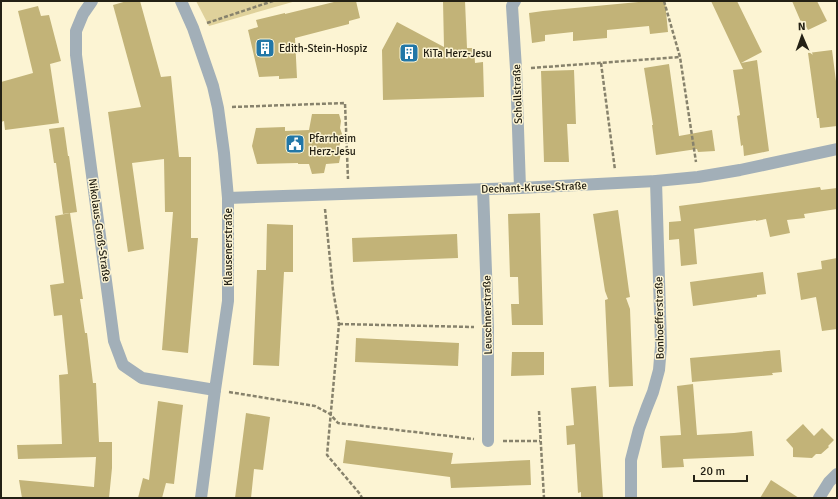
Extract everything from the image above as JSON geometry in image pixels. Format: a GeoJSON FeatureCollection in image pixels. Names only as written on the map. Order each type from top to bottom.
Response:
{"type":"FeatureCollection","features":[{"type":"Feature","properties":{"kind":"street","name":"Nikolaus-Groß-Straße"},"geometry":{"type":"LineString","coordinates":[[92,1],[83,14],[76,31],[76,55],[114,341],[123,365],[142,378],[215,390]]}},
{"type":"Feature","properties":{"kind":"street","name":"Klausenerstraße"},"geometry":{"type":"LineString","coordinates":[[181,1],[193,28],[213,86],[218,108],[228,198],[228,301],[201,498]]}},
{"type":"Feature","properties":{"kind":"street","name":"Schollstraße"},"geometry":{"type":"LineString","coordinates":[[515,1],[512,6],[516,68],[520,188]]}},
{"type":"Feature","properties":{"kind":"street","name":"Dechant-Kruse-Straße"},"geometry":{"type":"LineString","coordinates":[[228,198],[520,188],[656,181],[698,177],[740,170],[837,149]]}},
{"type":"Feature","properties":{"kind":"street","name":"Bonhoefferstraße"},"geometry":{"type":"LineString","coordinates":[[632,498],[631,460],[639,429],[653,392],[659,370],[661,340],[656,181]]}},
{"type":"Feature","properties":{"kind":"street","name":"Leuschnerstraße"},"geometry":{"type":"LineString","coordinates":[[483,189],[488,327],[488,441]]}},
{"type":"Feature","properties":{"kind":"street"},"geometry":{"type":"LineString","coordinates":[[820,498],[829,482],[837,474]]}},
{"type":"Feature","properties":{"kind":"path"},"geometry":{"type":"LineString","coordinates":[[193,28],[273,1]]}},
{"type":"Feature","properties":{"kind":"path"},"geometry":{"type":"LineString","coordinates":[[664,1],[680,58],[698,177]]}},
{"type":"Feature","properties":{"kind":"path"},"geometry":{"type":"LineString","coordinates":[[516,68],[680,58]]}},
{"type":"Feature","properties":{"kind":"path"},"geometry":{"type":"LineString","coordinates":[[600,63],[617,184]]}},
{"type":"Feature","properties":{"kind":"path"},"geometry":{"type":"LineString","coordinates":[[218,108],[345,103],[349,194]]}},
{"type":"Feature","properties":{"kind":"path"},"geometry":{"type":"LineString","coordinates":[[324,195],[333,290],[339,324],[327,455],[362,498]]}},
{"type":"Feature","properties":{"kind":"path"},"geometry":{"type":"LineString","coordinates":[[339,324],[488,327]]}},
{"type":"Feature","properties":{"kind":"path"},"geometry":{"type":"LineString","coordinates":[[215,390],[315,406],[330,414],[338,423],[488,441],[540,441]]}},
{"type":"Feature","properties":{"kind":"path"},"geometry":{"type":"LineString","coordinates":[[539,410],[544,498]]}},
{"type":"Feature","properties":{"kind":"shaded area"},"geometry":{"type":"Polygon","coordinates":[[[196,1],[296,1],[209,26],[196,1]]]}},
{"type":"Feature","properties":{"kind":"building"},"geometry":{"type":"Polygon","coordinates":[[[127,1],[140,1],[161,77],[171,76],[179,157],[191,157],[191,238],[198,238],[188,353],[162,350],[173,212],[165,212],[164,159],[132,163],[144,249],[128,252],[108,112],[141,107],[113,5],[127,1]]]}},
{"type":"Feature","properties":{"kind":"building","name":"Edith-Stein-Hospiz"},"geometry":{"type":"Polygon","coordinates":[[[338,1],[356,1],[360,18],[349,21],[349,24],[295,38],[297,78],[279,79],[279,76],[259,77],[248,30],[258,27],[256,20],[338,1]]]}},
{"type":"Feature","properties":{"kind":"building","name":"KiTa Herz-Jesu"},"geometry":{"type":"Polygon","coordinates":[[[443,1],[465,1],[467,48],[474,48],[475,63],[483,62],[484,97],[383,100],[382,50],[397,22],[444,47],[443,1]]]}},
{"type":"Feature","properties":{"kind":"building"},"geometry":{"type":"Polygon","coordinates":[[[649,1],[665,1],[668,32],[650,34],[649,26],[607,30],[607,38],[573,41],[573,32],[545,35],[545,41],[532,43],[529,13],[649,1]]]}},
{"type":"Feature","properties":{"kind":"building"},"geometry":{"type":"Polygon","coordinates":[[[711,1],[737,1],[762,52],[741,63],[757,60],[769,151],[744,156],[743,145],[741,146],[737,116],[740,115],[733,70],[743,69],[711,1]]]}},
{"type":"Feature","properties":{"kind":"building"},"geometry":{"type":"Polygon","coordinates":[[[792,1],[817,1],[827,21],[808,30],[803,21],[801,22],[792,1]]]}},
{"type":"Feature","properties":{"kind":"building"},"geometry":{"type":"Polygon","coordinates":[[[38,6],[41,16],[49,15],[61,61],[50,64],[59,123],[5,130],[4,121],[1,122],[1,82],[33,73],[18,11],[38,6]]]}},
{"type":"Feature","properties":{"kind":"building"},"geometry":{"type":"Polygon","coordinates":[[[832,50],[837,89],[837,126],[820,128],[819,118],[817,118],[808,53],[832,50]]]}},
{"type":"Feature","properties":{"kind":"building"},"geometry":{"type":"Polygon","coordinates":[[[669,64],[679,136],[712,130],[715,151],[698,152],[697,149],[656,155],[644,68],[669,64]]]}},
{"type":"Feature","properties":{"kind":"building"},"geometry":{"type":"Polygon","coordinates":[[[574,70],[576,124],[567,124],[569,162],[544,162],[541,71],[574,70]]]}},
{"type":"Feature","properties":{"kind":"building","name":"Pfarrheim Herz-Jesu"},"geometry":{"type":"Polygon","coordinates":[[[312,114],[339,114],[342,134],[339,148],[341,153],[339,163],[326,164],[324,173],[312,174],[309,164],[257,164],[252,146],[256,128],[285,127],[285,131],[309,130],[312,114]]]}},
{"type":"Feature","properties":{"kind":"building"},"geometry":{"type":"Polygon","coordinates":[[[64,127],[77,212],[63,214],[56,163],[54,163],[49,129],[64,127]]]}},
{"type":"Feature","properties":{"kind":"building"},"geometry":{"type":"Polygon","coordinates":[[[820,187],[821,190],[837,188],[837,209],[804,214],[805,218],[787,220],[790,233],[770,237],[766,219],[694,229],[697,264],[681,266],[679,239],[669,240],[669,222],[681,221],[679,206],[820,187]]]}},
{"type":"Feature","properties":{"kind":"building"},"geometry":{"type":"Polygon","coordinates":[[[618,210],[630,297],[626,298],[630,309],[633,386],[609,387],[605,300],[608,299],[605,291],[593,214],[618,210]]]}},
{"type":"Feature","properties":{"kind":"building"},"geometry":{"type":"Polygon","coordinates":[[[70,213],[83,299],[80,299],[85,333],[87,333],[93,383],[96,383],[99,442],[112,442],[112,468],[109,498],[22,498],[19,480],[94,487],[96,457],[18,459],[17,445],[62,444],[59,375],[68,374],[62,315],[54,316],[50,285],[64,283],[55,216],[70,213]]]}},
{"type":"Feature","properties":{"kind":"building"},"geometry":{"type":"Polygon","coordinates":[[[540,213],[543,325],[512,325],[511,304],[519,304],[518,277],[510,277],[508,214],[540,213]]]}},
{"type":"Feature","properties":{"kind":"building"},"geometry":{"type":"Polygon","coordinates":[[[267,224],[293,225],[293,272],[284,272],[279,366],[253,365],[257,270],[266,270],[267,224]]]}},
{"type":"Feature","properties":{"kind":"building"},"geometry":{"type":"Polygon","coordinates":[[[457,234],[458,258],[353,262],[352,238],[457,234]]]}},
{"type":"Feature","properties":{"kind":"building"},"geometry":{"type":"Polygon","coordinates":[[[837,258],[837,329],[822,331],[816,297],[801,300],[797,273],[822,269],[821,261],[837,258]]]}},
{"type":"Feature","properties":{"kind":"building"},"geometry":{"type":"Polygon","coordinates":[[[763,272],[766,294],[757,295],[757,297],[693,306],[690,282],[763,272]]]}},
{"type":"Feature","properties":{"kind":"building"},"geometry":{"type":"Polygon","coordinates":[[[356,338],[459,343],[458,366],[355,362],[356,338]]]}},
{"type":"Feature","properties":{"kind":"building"},"geometry":{"type":"Polygon","coordinates":[[[780,350],[782,372],[772,373],[773,375],[692,382],[690,358],[780,350]]]}},
{"type":"Feature","properties":{"kind":"building"},"geometry":{"type":"Polygon","coordinates":[[[512,352],[544,352],[544,375],[511,376],[512,352]]]}},
{"type":"Feature","properties":{"kind":"building"},"geometry":{"type":"Polygon","coordinates":[[[693,384],[697,435],[752,431],[754,456],[683,459],[684,467],[662,468],[660,436],[681,435],[677,386],[693,384]]]}},
{"type":"Feature","properties":{"kind":"building"},"geometry":{"type":"Polygon","coordinates":[[[596,386],[603,498],[581,498],[581,492],[578,493],[575,444],[567,445],[566,426],[574,425],[571,388],[596,386]]]}},
{"type":"Feature","properties":{"kind":"building"},"geometry":{"type":"Polygon","coordinates":[[[158,401],[183,405],[174,484],[166,483],[162,498],[138,498],[143,478],[149,480],[158,401]]]}},
{"type":"Feature","properties":{"kind":"building"},"geometry":{"type":"Polygon","coordinates":[[[246,413],[270,417],[263,470],[254,469],[251,498],[235,498],[246,413]]]}},
{"type":"Feature","properties":{"kind":"building"},"geometry":{"type":"Polygon","coordinates":[[[803,424],[814,436],[822,428],[834,440],[821,454],[816,454],[812,458],[793,457],[793,448],[786,440],[803,424]]]}},
{"type":"Feature","properties":{"kind":"building"},"geometry":{"type":"Polygon","coordinates":[[[346,440],[453,453],[451,464],[530,460],[531,485],[451,488],[450,477],[343,463],[346,440]]]}},
{"type":"Feature","properties":{"kind":"building"},"geometry":{"type":"Polygon","coordinates":[[[771,480],[799,498],[760,498],[771,480]]]}},
{"type":"Feature","properties":{"kind":"place","name":"Edith-Stein-Hospiz"},"geometry":{"type":"Point","coordinates":[265,48]}},
{"type":"Feature","properties":{"kind":"place","name":"KiTa Herz-Jesu"},"geometry":{"type":"Point","coordinates":[409,53]}},
{"type":"Feature","properties":{"kind":"place","name":"Pfarrheim Herz-Jesu"},"geometry":{"type":"Point","coordinates":[295,144]}}]}
